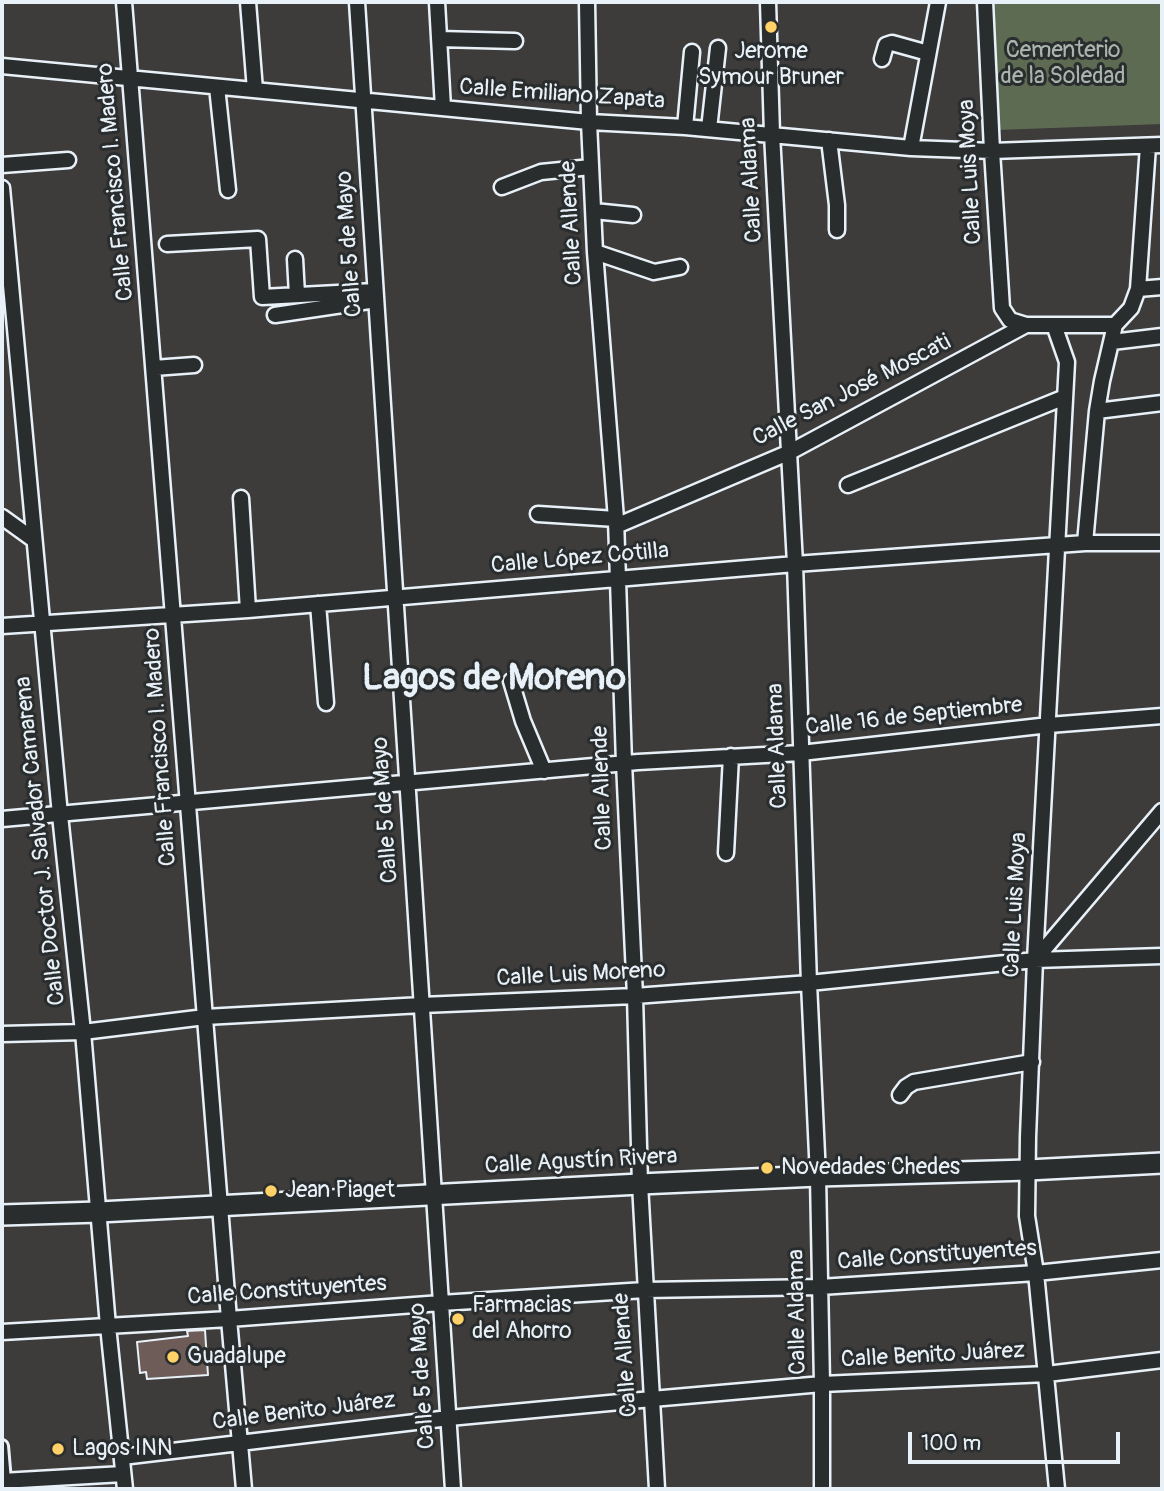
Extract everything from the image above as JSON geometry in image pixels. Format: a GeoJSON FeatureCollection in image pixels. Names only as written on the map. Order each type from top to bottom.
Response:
{"type":"FeatureCollection","features":[{"type":"Feature","properties":{"kind":"main road","name":"Calle Agustín Rivera"},"geometry":{"type":"LineString","coordinates":[[2,1215],[639,1184],[1162,1163]]}},
{"type":"Feature","properties":{"kind":"street","name":"Calle Francisco I. Madero"},"geometry":{"type":"LineString","coordinates":[[124,2],[244,1489]]}},
{"type":"Feature","properties":{"kind":"street"},"geometry":{"type":"LineString","coordinates":[[248,2],[255,90]]}},
{"type":"Feature","properties":{"kind":"street","name":"Calle 5 de Mayo"},"geometry":{"type":"LineString","coordinates":[[357,2],[453,1489]]}},
{"type":"Feature","properties":{"kind":"street"},"geometry":{"type":"LineString","coordinates":[[437,2],[443,108]]}},
{"type":"Feature","properties":{"kind":"street","name":"Calle Allende"},"geometry":{"type":"LineString","coordinates":[[587,2],[593,211],[616,522],[635,996],[639,1184],[656,1489]]}},
{"type":"Feature","properties":{"kind":"street","name":"Calle Aldama"},"geometry":{"type":"LineString","coordinates":[[768,2],[772,134],[796,564],[818,1176],[822,1489]]}},
{"type":"Feature","properties":{"kind":"street"},"geometry":{"type":"LineString","coordinates":[[911,148],[938,2]]}},
{"type":"Feature","properties":{"kind":"street","name":"Calle Luis Moya"},"geometry":{"type":"LineString","coordinates":[[985,2],[1002,308],[1010,320],[1026,325]]}},
{"type":"Feature","properties":{"kind":"street"},"geometry":{"type":"LineString","coordinates":[[439,40],[516,41]]}},
{"type":"Feature","properties":{"kind":"street"},"geometry":{"type":"LineString","coordinates":[[882,59],[885,47],[892,43],[928,53]]}},
{"type":"Feature","properties":{"kind":"street"},"geometry":{"type":"LineString","coordinates":[[709,129],[718,48]]}},
{"type":"Feature","properties":{"kind":"street"},"geometry":{"type":"LineString","coordinates":[[685,127],[692,52]]}},
{"type":"Feature","properties":{"kind":"street","name":"Calle Emiliano Zapata"},"geometry":{"type":"LineString","coordinates":[[2,66],[589,122],[772,134],[911,148],[992,151],[1155,146]]}},
{"type":"Feature","properties":{"kind":"street"},"geometry":{"type":"LineString","coordinates":[[217,87],[228,190]]}},
{"type":"Feature","properties":{"kind":"street"},"geometry":{"type":"LineString","coordinates":[[829,140],[837,205],[837,230]]}},
{"type":"Feature","properties":{"kind":"street"},"geometry":{"type":"LineString","coordinates":[[1085,543],[1097,411],[1115,325],[1131,308],[1138,289],[1155,146]]}},
{"type":"Feature","properties":{"kind":"street"},"geometry":{"type":"LineString","coordinates":[[2,165],[68,160]]}},
{"type":"Feature","properties":{"kind":"street"},"geometry":{"type":"LineString","coordinates":[[502,187],[541,172],[591,167]]}},
{"type":"Feature","properties":{"kind":"street","name":"Calle Doctor J. Salvador Camarena"},"geometry":{"type":"LineString","coordinates":[[2,188],[124,1482]]}},
{"type":"Feature","properties":{"kind":"street"},"geometry":{"type":"LineString","coordinates":[[593,211],[633,215]]}},
{"type":"Feature","properties":{"kind":"street"},"geometry":{"type":"LineString","coordinates":[[167,244],[258,239],[262,297],[376,295]]}},
{"type":"Feature","properties":{"kind":"street"},"geometry":{"type":"LineString","coordinates":[[596,252],[654,272],[680,267]]}},
{"type":"Feature","properties":{"kind":"street"},"geometry":{"type":"LineString","coordinates":[[295,259],[297,295]]}},
{"type":"Feature","properties":{"kind":"street"},"geometry":{"type":"LineString","coordinates":[[1138,289],[1162,287]]}},
{"type":"Feature","properties":{"kind":"street"},"geometry":{"type":"LineString","coordinates":[[275,315],[376,295]]}},
{"type":"Feature","properties":{"kind":"street","name":"Calle San José Moscati"},"geometry":{"type":"LineString","coordinates":[[616,522],[790,452],[1026,325],[1115,325]]}},
{"type":"Feature","properties":{"kind":"street","name":"Calle Luis Moya"},"geometry":{"type":"LineString","coordinates":[[1054,325],[1067,362],[1035,960],[1027,1216],[1036,1273],[1057,1489]]}},
{"type":"Feature","properties":{"kind":"street"},"geometry":{"type":"LineString","coordinates":[[1112,342],[1162,336]]}},
{"type":"Feature","properties":{"kind":"street"},"geometry":{"type":"LineString","coordinates":[[153,368],[194,365]]}},
{"type":"Feature","properties":{"kind":"street"},"geometry":{"type":"LineString","coordinates":[[848,485],[1065,397]]}},
{"type":"Feature","properties":{"kind":"street"},"geometry":{"type":"LineString","coordinates":[[1097,411],[1162,402]]}},
{"type":"Feature","properties":{"kind":"street"},"geometry":{"type":"LineString","coordinates":[[241,498],[248,610]]}},
{"type":"Feature","properties":{"kind":"street"},"geometry":{"type":"LineString","coordinates":[[538,514],[616,522]]}},
{"type":"Feature","properties":{"kind":"street"},"geometry":{"type":"LineString","coordinates":[[2,517],[34,540]]}},
{"type":"Feature","properties":{"kind":"street","name":"Calle López Cotilla"},"geometry":{"type":"LineString","coordinates":[[2,626],[248,610],[796,564],[1085,543],[1162,543]]}},
{"type":"Feature","properties":{"kind":"street"},"geometry":{"type":"LineString","coordinates":[[318,604],[326,703]]}},
{"type":"Feature","properties":{"kind":"street"},"geometry":{"type":"LineString","coordinates":[[511,681],[523,721],[544,771]]}},
{"type":"Feature","properties":{"kind":"street","name":"Calle 16 de Septiembre"},"geometry":{"type":"LineString","coordinates":[[2,819],[624,763],[801,752],[1049,725],[1162,716]]}},
{"type":"Feature","properties":{"kind":"street"},"geometry":{"type":"LineString","coordinates":[[726,852],[731,756]]}},
{"type":"Feature","properties":{"kind":"street"},"geometry":{"type":"LineString","coordinates":[[1035,960],[1162,811]]}},
{"type":"Feature","properties":{"kind":"street","name":"Calle Luis Moreno"},"geometry":{"type":"LineString","coordinates":[[2,1034],[83,1032],[205,1017],[635,996],[809,983],[1035,960],[1162,956]]}},
{"type":"Feature","properties":{"kind":"street"},"geometry":{"type":"LineString","coordinates":[[900,1096],[906,1087],[914,1082],[1032,1062]]}},
{"type":"Feature","properties":{"kind":"street","name":"Calle Constituyentes"},"geometry":{"type":"LineString","coordinates":[[2,1332],[645,1290],[820,1287],[1036,1273],[1162,1260]]}},
{"type":"Feature","properties":{"kind":"street","name":"Calle Benito Juárez"},"geometry":{"type":"LineString","coordinates":[[122,1457],[449,1418],[652,1399],[822,1384],[1047,1374],[1162,1360]]}},
{"type":"Feature","properties":{"kind":"street"},"geometry":{"type":"LineString","coordinates":[[2,1446],[3,1481],[124,1482]]}},
{"type":"Feature","properties":{"kind":"green space","name":"Cementerio de la Soledad"},"geometry":{"type":"Polygon","coordinates":[[[992,2],[1162,2],[1162,124],[997,130],[992,2]]]}},
{"type":"Feature","properties":{"kind":"building","name":"Guadalupe"},"geometry":{"type":"Polygon","coordinates":[[[205,1330],[208,1375],[147,1379],[146,1372],[140,1373],[137,1342],[188,1336],[187,1331],[205,1330]]]}},
{"type":"Feature","properties":{"kind":"place","name":"Jerome Symour Bruner"},"geometry":{"type":"Point","coordinates":[771,27]}},
{"type":"Feature","properties":{"kind":"place","name":"Novedades Chedes"},"geometry":{"type":"Point","coordinates":[767,1168]}},
{"type":"Feature","properties":{"kind":"place","name":"Jean Piaget"},"geometry":{"type":"Point","coordinates":[271,1191]}},
{"type":"Feature","properties":{"kind":"place","name":"Farmacias del Ahorro"},"geometry":{"type":"Point","coordinates":[458,1319]}},
{"type":"Feature","properties":{"kind":"place","name":"Guadalupe"},"geometry":{"type":"Point","coordinates":[173,1357]}},
{"type":"Feature","properties":{"kind":"place","name":"Lagos INN"},"geometry":{"type":"Point","coordinates":[58,1449]}},
{"type":"Feature","properties":{"kind":"district","name":"Lagos de Moreno"},"geometry":{"type":"Point","coordinates":[494,680]}}]}
